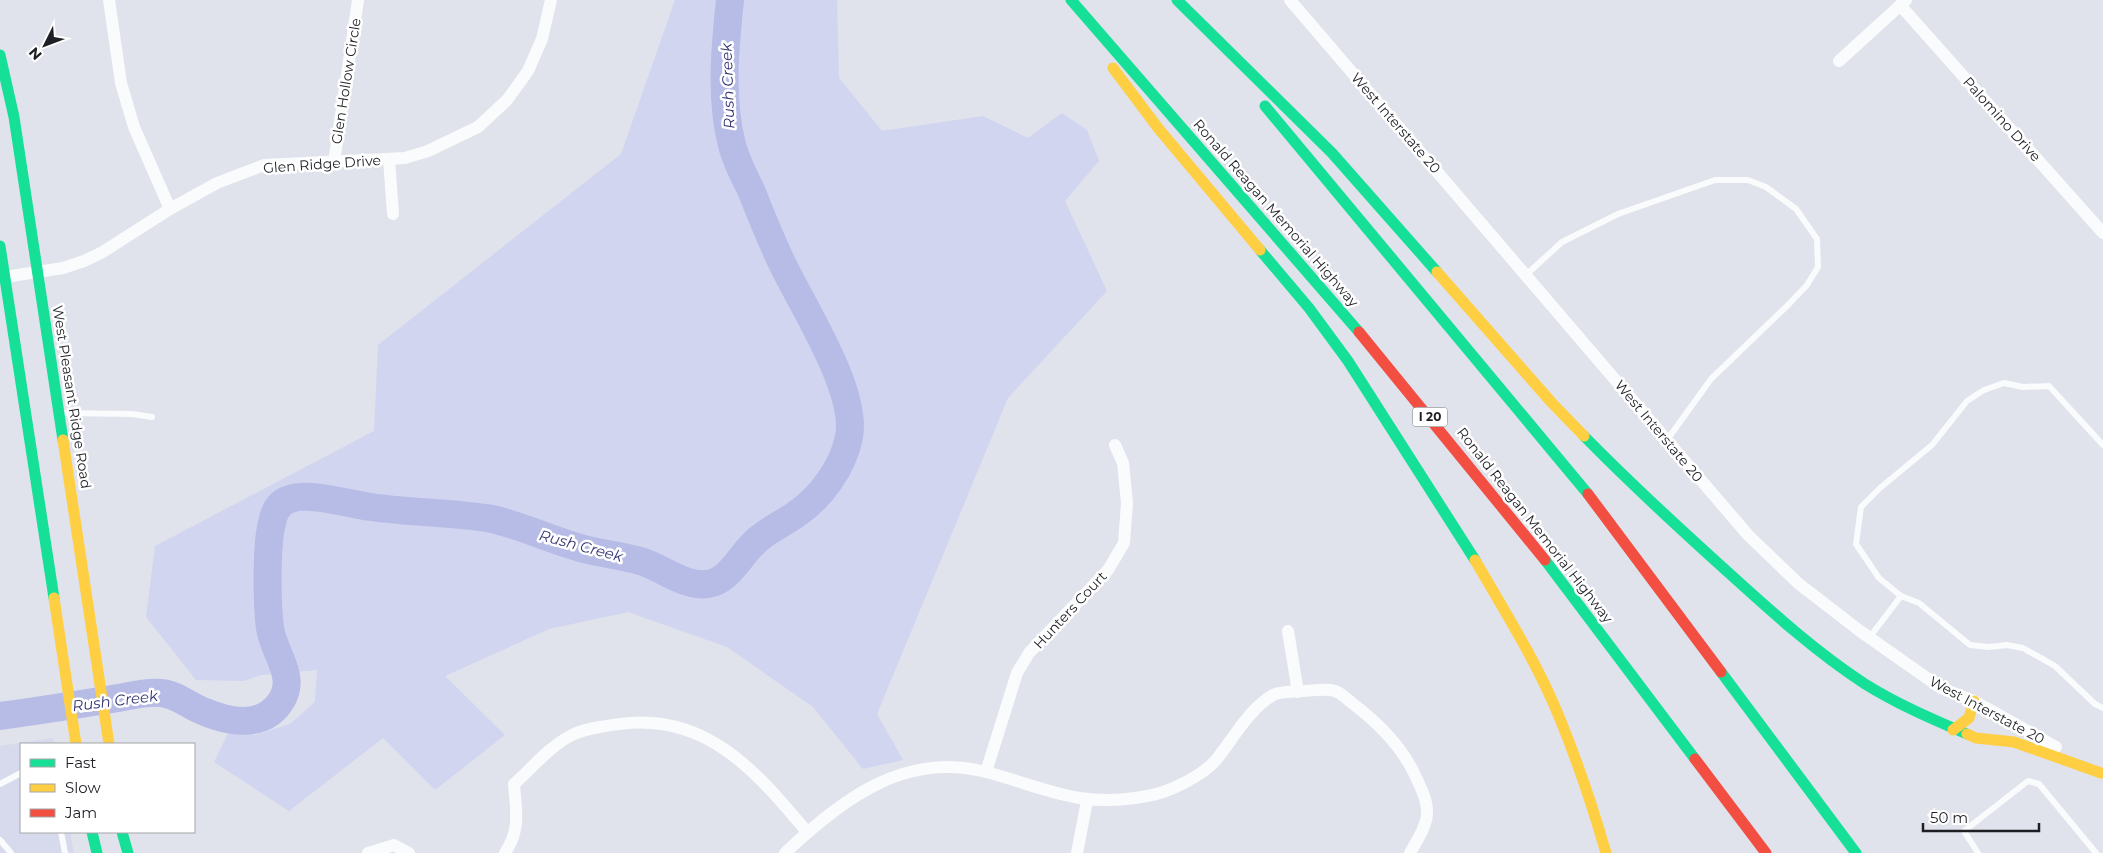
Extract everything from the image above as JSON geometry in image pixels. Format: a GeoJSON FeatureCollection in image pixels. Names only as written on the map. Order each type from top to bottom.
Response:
{"type":"FeatureCollection","features":[{"type":"Feature","properties":{"kind":"main road"},"geometry":{"type":"LineString","coordinates":[[1063,0],[1158,128],[1309,308],[1395,433],[1474,558],[1527,651],[1560,718],[1592,805],[1606,853]]}},
{"type":"Feature","properties":{"kind":"main road","name":"Ronald Reagan Memorial Highway"},"geometry":{"type":"LineString","coordinates":[[1071,0],[1374,349],[1480,478],[1572,595],[1766,853]]}},
{"type":"Feature","properties":{"kind":"main road"},"geometry":{"type":"LineString","coordinates":[[1177,0],[1583,487],[1856,853]]}},
{"type":"Feature","properties":{"kind":"main road"},"geometry":{"type":"LineString","coordinates":[[1177,0],[1332,153],[1552,403],[1649,502],[1747,592],[1817,650],[1866,684],[1919,714],[1953,730],[1976,738],[2014,742],[2102,774]]}},
{"type":"Feature","properties":{"kind":"main road","name":"West Pleasant Ridge Road"},"geometry":{"type":"LineString","coordinates":[[0,55],[14,117],[108,743]]}},
{"type":"Feature","properties":{"kind":"main road"},"geometry":{"type":"LineString","coordinates":[[0,246],[75,741]]}},
{"type":"Feature","properties":{"kind":"main road"},"geometry":{"type":"LineString","coordinates":[[1953,730],[1969,718],[1974,701]]}},
{"type":"Feature","properties":{"kind":"main road"},"geometry":{"type":"LineString","coordinates":[[92,833],[97,853]]}},
{"type":"Feature","properties":{"kind":"main road"},"geometry":{"type":"LineString","coordinates":[[122,833],[128,853]]}},
{"type":"Feature","properties":{"kind":"street"},"geometry":{"type":"LineString","coordinates":[[109,0],[121,83],[134,126],[170,209]]}},
{"type":"Feature","properties":{"kind":"street","name":"Glen Hollow Circle"},"geometry":{"type":"LineString","coordinates":[[334,162],[358,0]]}},
{"type":"Feature","properties":{"kind":"street","name":"Glen Ridge Drive"},"geometry":{"type":"LineString","coordinates":[[5,278],[63,268],[101,254],[170,209],[217,183],[264,165],[405,158],[428,151],[478,127],[507,100],[528,70],[542,39],[550,0]]}},
{"type":"Feature","properties":{"kind":"street","name":"West Interstate 20"},"geometry":{"type":"LineString","coordinates":[[1290,0],[1527,274],[1748,535],[1800,584],[1869,638],[1941,688],[1974,701],[2102,774]]}},
{"type":"Feature","properties":{"kind":"street"},"geometry":{"type":"LineString","coordinates":[[1839,61],[1903,3]]}},
{"type":"Feature","properties":{"kind":"street","name":"Palomino Drive"},"geometry":{"type":"LineString","coordinates":[[1903,3],[2103,233]]}},
{"type":"Feature","properties":{"kind":"street"},"geometry":{"type":"LineString","coordinates":[[390,159],[393,214]]}},
{"type":"Feature","properties":{"kind":"street","name":"Hunters Court"},"geometry":{"type":"LineString","coordinates":[[986,772],[1017,673],[1029,653],[1108,570],[1124,543],[1127,503],[1123,463],[1115,445]]}},
{"type":"Feature","properties":{"kind":"street"},"geometry":{"type":"LineString","coordinates":[[1288,631],[1298,692]]}},
{"type":"Feature","properties":{"kind":"street"},"geometry":{"type":"LineString","coordinates":[[785,853],[807,832],[865,790],[886,778],[924,768],[959,767],[986,772],[1087,801],[1120,801],[1150,796],[1181,784],[1214,762],[1253,712],[1275,694],[1336,691],[1371,718],[1393,740],[1409,763],[1426,798],[1428,812],[1426,826],[1410,853]]}},
{"type":"Feature","properties":{"kind":"street"},"geometry":{"type":"LineString","coordinates":[[505,853],[514,839],[517,820],[514,784],[557,745],[573,735],[603,726],[636,722],[678,726],[702,735],[720,745],[767,784],[807,832]]}},
{"type":"Feature","properties":{"kind":"street"},"geometry":{"type":"LineString","coordinates":[[1077,853],[1087,801]]}},
{"type":"Feature","properties":{"kind":"street"},"geometry":{"type":"LineString","coordinates":[[368,853],[394,845],[409,853]]}},
{"type":"Feature","properties":{"kind":"lane"},"geometry":{"type":"LineString","coordinates":[[1527,274],[1562,242],[1618,214],[1716,180],[1748,180],[1766,187],[1796,208],[1817,240],[1818,267],[1807,284],[1788,305],[1711,378],[1666,440]]}},
{"type":"Feature","properties":{"kind":"lane"},"geometry":{"type":"LineString","coordinates":[[2103,445],[2049,386],[2023,387],[2004,383],[1984,390],[1966,402],[1932,445],[1880,488],[1861,508],[1856,544],[1878,578],[1901,596],[1919,603],[1970,645],[1989,647],[2007,645],[2031,653],[2055,666],[2095,704],[2103,708]]}},
{"type":"Feature","properties":{"kind":"lane"},"geometry":{"type":"LineString","coordinates":[[59,413],[132,414],[152,417]]}},
{"type":"Feature","properties":{"kind":"lane"},"geometry":{"type":"LineString","coordinates":[[1869,638],[1901,596]]}},
{"type":"Feature","properties":{"kind":"lane"},"geometry":{"type":"LineString","coordinates":[[0,784],[20,774]]}},
{"type":"Feature","properties":{"kind":"lane"},"geometry":{"type":"LineString","coordinates":[[1978,853],[1964,831],[2028,781],[2039,784],[2096,853]]}},
{"type":"Feature","properties":{"kind":"lane"},"geometry":{"type":"LineString","coordinates":[[61,833],[65,853]]}},
{"type":"Feature","properties":{"kind":"lane"},"geometry":{"type":"LineString","coordinates":[[0,840],[11,853]]}},
{"type":"Feature","properties":{"kind":"shaded area"},"geometry":{"type":"Polygon","coordinates":[[[675,0],[837,0],[839,78],[882,131],[983,116],[1028,138],[1062,113],[1087,130],[1099,161],[1065,201],[1107,291],[1008,398],[877,714],[903,760],[863,769],[813,707],[727,647],[628,612],[549,629],[445,676],[505,735],[435,790],[383,738],[289,811],[214,762],[230,729],[255,735],[290,724],[315,702],[317,670],[261,675],[244,681],[196,680],[146,617],[155,546],[374,431],[378,345],[621,154],[675,0]]]}},
{"type":"Feature","properties":{"kind":"shaded area"},"geometry":{"type":"Polygon","coordinates":[[[53,738],[54,743],[20,743],[20,833],[70,833],[74,853],[0,853],[0,746],[53,738]]]}},
{"type":"Feature","properties":{"kind":"waterway","name":"Rush Creek"},"geometry":{"type":"LineString","coordinates":[[0,716],[142,693],[167,694],[214,716],[234,720],[254,720],[272,712],[285,694],[287,685],[284,666],[272,638],[270,628],[268,560],[270,533],[274,515],[280,505],[286,500],[298,497],[330,499],[386,509],[492,519],[584,549],[640,561],[685,581],[705,584],[715,582],[724,577],[761,537],[814,500],[829,481],[842,459],[849,437],[850,418],[837,373],[766,228],[734,151],[728,127],[725,91],[725,54],[730,0]]}},
{"type":"Feature","properties":{"kind":"traffic: fast"},"geometry":{"type":"LineString","coordinates":[[1071,0],[1359,332]]}},
{"type":"Feature","properties":{"kind":"traffic: fast"},"geometry":{"type":"LineString","coordinates":[[1177,0],[1332,153],[1437,272]]}},
{"type":"Feature","properties":{"kind":"traffic: fast"},"geometry":{"type":"LineString","coordinates":[[0,55],[14,117],[63,440]]}},
{"type":"Feature","properties":{"kind":"traffic: fast"},"geometry":{"type":"LineString","coordinates":[[1265,106],[1588,494]]}},
{"type":"Feature","properties":{"kind":"traffic: fast"},"geometry":{"type":"LineString","coordinates":[[0,246],[54,598]]}},
{"type":"Feature","properties":{"kind":"traffic: fast"},"geometry":{"type":"LineString","coordinates":[[1260,250],[1309,308],[1348,361],[1475,560]]}},
{"type":"Feature","properties":{"kind":"traffic: fast"},"geometry":{"type":"LineString","coordinates":[[1584,436],[1711,557],[1779,618],[1829,659],[1865,684],[1890,698],[1967,734]]}},
{"type":"Feature","properties":{"kind":"traffic: fast"},"geometry":{"type":"LineString","coordinates":[[1545,560],[1695,759]]}},
{"type":"Feature","properties":{"kind":"traffic: fast"},"geometry":{"type":"LineString","coordinates":[[1721,672],[1856,853]]}},
{"type":"Feature","properties":{"kind":"traffic: fast"},"geometry":{"type":"LineString","coordinates":[[92,833],[97,853]]}},
{"type":"Feature","properties":{"kind":"traffic: fast"},"geometry":{"type":"LineString","coordinates":[[122,833],[128,853]]}},
{"type":"Feature","properties":{"kind":"traffic: slow"},"geometry":{"type":"LineString","coordinates":[[1113,68],[1158,128],[1260,250]]}},
{"type":"Feature","properties":{"kind":"traffic: slow"},"geometry":{"type":"LineString","coordinates":[[1437,272],[1552,403],[1584,436]]}},
{"type":"Feature","properties":{"kind":"traffic: slow"},"geometry":{"type":"LineString","coordinates":[[63,440],[109,743]]}},
{"type":"Feature","properties":{"kind":"traffic: slow"},"geometry":{"type":"LineString","coordinates":[[1475,560],[1542,678],[1567,736],[1606,853]]}},
{"type":"Feature","properties":{"kind":"traffic: slow"},"geometry":{"type":"LineString","coordinates":[[54,598],[76,743]]}},
{"type":"Feature","properties":{"kind":"traffic: slow"},"geometry":{"type":"LineString","coordinates":[[1953,730],[1969,718],[1974,701]]}},
{"type":"Feature","properties":{"kind":"traffic: slow"},"geometry":{"type":"LineString","coordinates":[[1967,734],[1976,738],[2014,742],[2101,773]]}},
{"type":"Feature","properties":{"kind":"traffic: jam"},"geometry":{"type":"LineString","coordinates":[[1359,332],[1545,560]]}},
{"type":"Feature","properties":{"kind":"traffic: jam"},"geometry":{"type":"LineString","coordinates":[[1588,494],[1721,672]]}},
{"type":"Feature","properties":{"kind":"traffic: jam"},"geometry":{"type":"LineString","coordinates":[[1695,759],[1766,853]]}}]}
